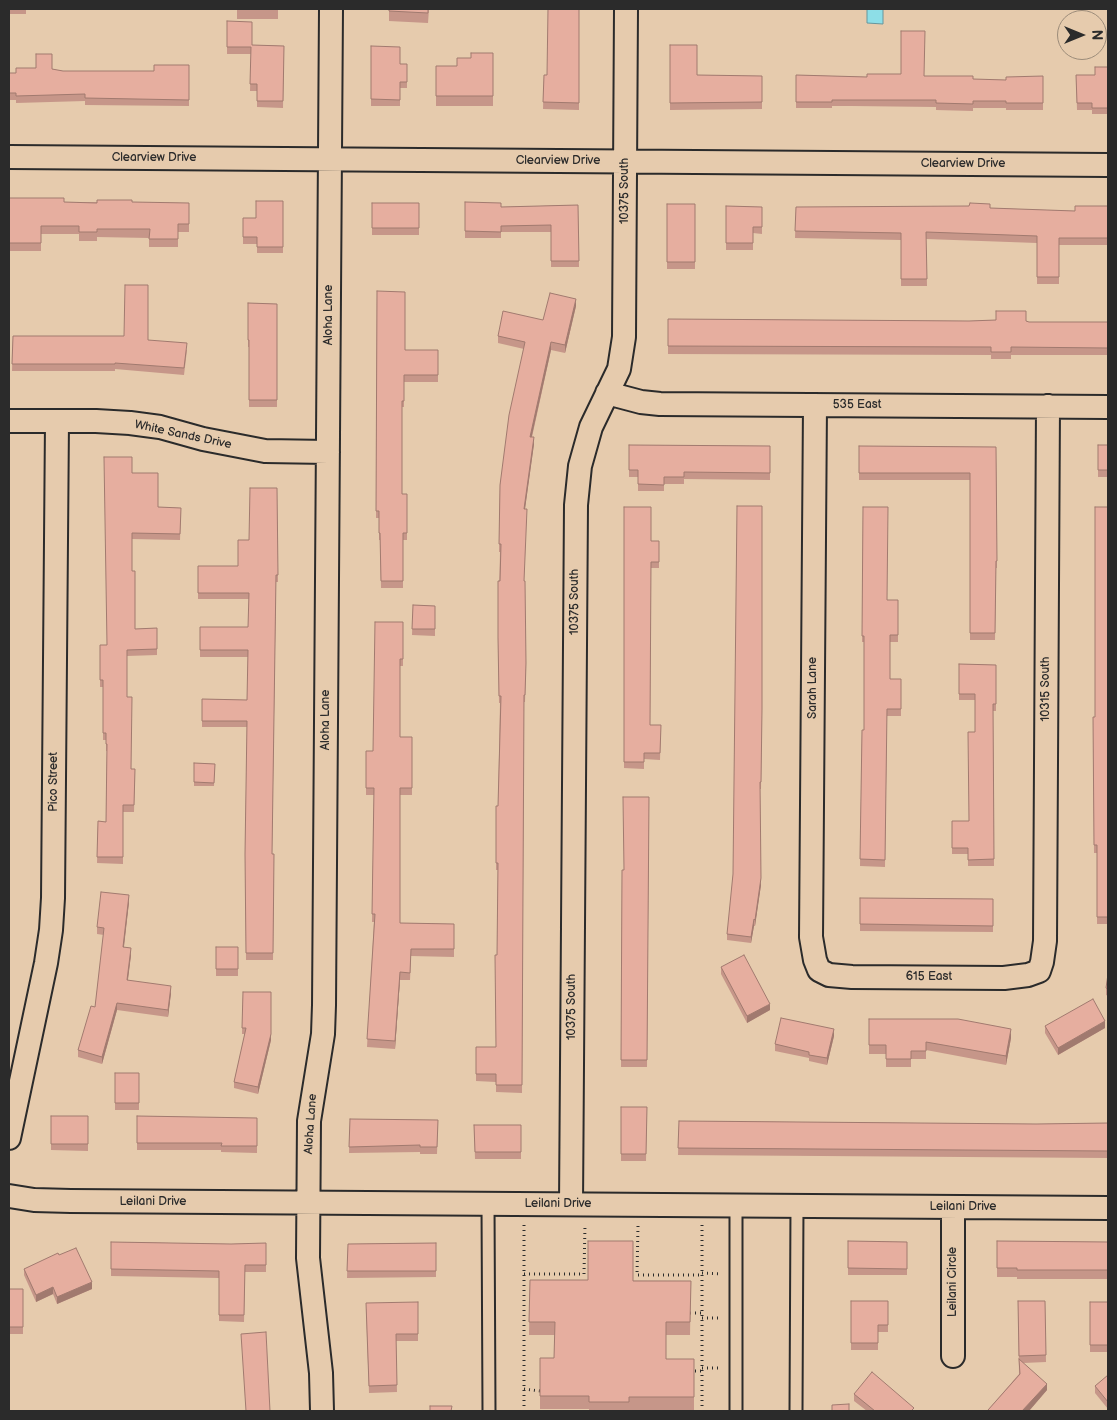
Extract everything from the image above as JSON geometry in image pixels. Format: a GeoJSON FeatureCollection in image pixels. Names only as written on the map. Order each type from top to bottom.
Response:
{"type":"FeatureCollection","features":[{"type":"Feature","properties":{"kind":"street","name":"10375 South"},"geometry":{"type":"LineString","coordinates":[[571,1204],[576,505],[580,466],[591,427],[619,369],[624,337],[626,9]]}},
{"type":"Feature","properties":{"kind":"street","name":"Aloha Lane"},"geometry":{"type":"LineString","coordinates":[[322,1411],[321,1372],[308,1258],[308,1203],[310,1121],[323,1034],[324,1004],[331,18]]}},
{"type":"Feature","properties":{"kind":"street","name":"Clearview Drive"},"geometry":{"type":"LineString","coordinates":[[9,157],[1108,165]]}},
{"type":"Feature","properties":{"kind":"street","name":"535 East"},"geometry":{"type":"LineString","coordinates":[[608,393],[641,402],[660,404],[1108,407]]}},
{"type":"Feature","properties":{"kind":"street","name":"Sarah Lane"},"geometry":{"type":"LineString","coordinates":[[815,405],[811,937],[814,960],[819,970]]}},
{"type":"Feature","properties":{"kind":"street","name":"10315 South"},"geometry":{"type":"LineString","coordinates":[[1039,971],[1045,941],[1048,406]]}},
{"type":"Feature","properties":{"kind":"street","name":"White Sands Drive"},"geometry":{"type":"LineString","coordinates":[[9,421],[130,423],[160,427],[203,439],[251,449],[285,452],[328,452]]}},
{"type":"Feature","properties":{"kind":"street","name":"Pico Street"},"geometry":{"type":"LineString","coordinates":[[9,1138],[46,963],[54,888],[57,421]]}},
{"type":"Feature","properties":{"kind":"street","name":"615 East"},"geometry":{"type":"LineString","coordinates":[[819,970],[829,975],[840,977],[1004,978],[1028,975],[1039,971]]}},
{"type":"Feature","properties":{"kind":"street","name":"Leilani Drive"},"geometry":{"type":"LineString","coordinates":[[9,1196],[34,1200],[71,1201],[1108,1208]]}},
{"type":"Feature","properties":{"kind":"street","name":"Leilani Circle"},"geometry":{"type":"LineString","coordinates":[[953,1207],[953,1356]]}},
{"type":"Feature","properties":{"kind":"lane"},"geometry":{"type":"LineString","coordinates":[[488,1204],[489,1411]]}},
{"type":"Feature","properties":{"kind":"lane"},"geometry":{"type":"LineString","coordinates":[[736,1205],[736,1411]]}},
{"type":"Feature","properties":{"kind":"lane"},"geometry":{"type":"LineString","coordinates":[[796,1411],[797,1206]]}},
{"type":"Feature","properties":{"kind":"path"},"geometry":{"type":"LineString","coordinates":[[524,1223],[524,1411]]}},
{"type":"Feature","properties":{"kind":"path"},"geometry":{"type":"LineString","coordinates":[[524,1274],[584,1274],[585,1223]]}},
{"type":"Feature","properties":{"kind":"path"},"geometry":{"type":"LineString","coordinates":[[638,1224],[637,1275],[724,1274]]}},
{"type":"Feature","properties":{"kind":"path"},"geometry":{"type":"LineString","coordinates":[[702,1224],[702,1411]]}},
{"type":"Feature","properties":{"kind":"path"},"geometry":{"type":"LineString","coordinates":[[690,1313],[702,1313]]}},
{"type":"Feature","properties":{"kind":"path"},"geometry":{"type":"LineString","coordinates":[[524,1314],[530,1316]]}},
{"type":"Feature","properties":{"kind":"path"},"geometry":{"type":"LineString","coordinates":[[702,1318],[723,1318]]}},
{"type":"Feature","properties":{"kind":"path"},"geometry":{"type":"LineString","coordinates":[[684,1371],[723,1368]]}},
{"type":"Feature","properties":{"kind":"path"},"geometry":{"type":"LineString","coordinates":[[524,1389],[540,1391]]}},
{"type":"Feature","properties":{"kind":"water"},"geometry":{"type":"Polygon","coordinates":[[[867,9],[883,9],[883,24],[867,23],[867,9]]]}},
{"type":"Feature","properties":{"kind":"building"},"geometry":{"type":"Polygon","coordinates":[[[389,9],[428,9],[428,13],[389,11],[389,9]]]}},
{"type":"Feature","properties":{"kind":"building"},"geometry":{"type":"Polygon","coordinates":[[[548,9],[579,9],[579,103],[543,102],[544,75],[547,75],[548,9]]]}},
{"type":"Feature","properties":{"kind":"building"},"geometry":{"type":"Polygon","coordinates":[[[227,21],[252,22],[252,45],[284,46],[283,101],[257,101],[257,84],[250,84],[251,47],[227,47],[227,21]]]}},
{"type":"Feature","properties":{"kind":"building"},"geometry":{"type":"Polygon","coordinates":[[[901,31],[925,31],[924,76],[973,76],[973,79],[1006,80],[1006,77],[1043,76],[1043,103],[973,101],[973,104],[936,103],[936,100],[796,102],[796,75],[867,77],[867,74],[901,74],[901,31]]]}},
{"type":"Feature","properties":{"kind":"building"},"geometry":{"type":"Polygon","coordinates":[[[670,45],[697,45],[697,75],[762,76],[762,102],[670,103],[670,45]]]}},
{"type":"Feature","properties":{"kind":"building"},"geometry":{"type":"Polygon","coordinates":[[[371,46],[400,47],[400,64],[407,64],[407,82],[400,82],[400,100],[371,99],[371,46]]]}},
{"type":"Feature","properties":{"kind":"building"},"geometry":{"type":"Polygon","coordinates":[[[471,53],[493,53],[493,96],[436,96],[436,66],[457,66],[457,58],[471,58],[471,53]]]}},
{"type":"Feature","properties":{"kind":"building"},"geometry":{"type":"Polygon","coordinates":[[[36,54],[52,54],[52,69],[63,71],[154,71],[154,65],[189,65],[189,100],[85,98],[85,94],[16,96],[16,93],[9,93],[9,73],[16,73],[16,68],[36,68],[36,54]]]}},
{"type":"Feature","properties":{"kind":"building"},"geometry":{"type":"Polygon","coordinates":[[[1095,67],[1108,67],[1108,108],[1092,108],[1092,103],[1077,103],[1076,75],[1095,75],[1095,67]]]}},
{"type":"Feature","properties":{"kind":"building"},"geometry":{"type":"Polygon","coordinates":[[[9,198],[64,198],[64,202],[97,203],[97,200],[132,200],[132,202],[189,203],[189,224],[178,224],[178,239],[149,239],[150,229],[97,229],[97,232],[79,232],[79,226],[41,226],[41,243],[9,243],[9,198]]]}},
{"type":"Feature","properties":{"kind":"building"},"geometry":{"type":"Polygon","coordinates":[[[256,201],[283,201],[283,247],[257,247],[257,237],[243,237],[243,218],[256,218],[256,201]]]}},
{"type":"Feature","properties":{"kind":"building"},"geometry":{"type":"Polygon","coordinates":[[[465,202],[501,203],[501,207],[578,205],[579,261],[551,261],[551,225],[501,226],[501,232],[465,231],[465,202]]]}},
{"type":"Feature","properties":{"kind":"building"},"geometry":{"type":"Polygon","coordinates":[[[372,203],[419,203],[419,228],[372,228],[372,203]]]}},
{"type":"Feature","properties":{"kind":"building"},"geometry":{"type":"Polygon","coordinates":[[[970,203],[990,204],[990,208],[1075,211],[1075,206],[1108,206],[1108,238],[1059,238],[1059,277],[1037,277],[1037,236],[926,232],[927,279],[901,279],[901,233],[795,231],[796,207],[969,206],[970,203]]]}},
{"type":"Feature","properties":{"kind":"building"},"geometry":{"type":"Polygon","coordinates":[[[667,204],[695,204],[695,262],[667,262],[667,204]]]}},
{"type":"Feature","properties":{"kind":"building"},"geometry":{"type":"Polygon","coordinates":[[[726,206],[762,207],[762,227],[753,227],[753,243],[726,243],[726,206]]]}},
{"type":"Feature","properties":{"kind":"building"},"geometry":{"type":"Polygon","coordinates":[[[125,285],[148,285],[148,340],[187,343],[184,368],[115,363],[12,364],[13,336],[124,336],[125,285]]]}},
{"type":"Feature","properties":{"kind":"building"},"geometry":{"type":"Polygon","coordinates":[[[377,291],[405,292],[405,350],[438,350],[438,375],[404,375],[404,401],[402,401],[402,494],[407,494],[407,533],[403,533],[403,581],[381,581],[379,511],[376,511],[377,291]]]}},
{"type":"Feature","properties":{"kind":"building"},"geometry":{"type":"Polygon","coordinates":[[[550,293],[576,299],[565,345],[551,342],[530,437],[534,437],[524,509],[527,509],[524,581],[526,663],[524,695],[522,1085],[496,1085],[496,1074],[476,1074],[476,1047],[496,1047],[495,955],[497,955],[498,863],[496,863],[496,806],[498,806],[501,696],[499,696],[498,638],[498,581],[500,581],[501,544],[499,544],[500,485],[509,415],[525,342],[498,336],[503,311],[543,320],[550,293]]]}},
{"type":"Feature","properties":{"kind":"building"},"geometry":{"type":"Polygon","coordinates":[[[248,303],[277,304],[277,400],[249,400],[248,303]]]}},
{"type":"Feature","properties":{"kind":"building"},"geometry":{"type":"Polygon","coordinates":[[[996,311],[1026,311],[1026,321],[1029,322],[1108,322],[1108,348],[1011,347],[1011,352],[991,352],[991,347],[668,346],[668,319],[969,321],[996,320],[996,311]]]}},
{"type":"Feature","properties":{"kind":"building"},"geometry":{"type":"Polygon","coordinates":[[[629,445],[770,446],[770,473],[684,472],[684,477],[664,477],[664,485],[638,484],[638,470],[629,470],[629,445]]]}},
{"type":"Feature","properties":{"kind":"building"},"geometry":{"type":"Polygon","coordinates":[[[1098,445],[1108,445],[1108,470],[1098,470],[1098,445]]]}},
{"type":"Feature","properties":{"kind":"building"},"geometry":{"type":"Polygon","coordinates":[[[859,446],[996,447],[997,561],[995,633],[970,633],[970,473],[859,473],[859,446]]]}},
{"type":"Feature","properties":{"kind":"building"},"geometry":{"type":"Polygon","coordinates":[[[104,457],[132,457],[132,473],[158,473],[158,507],[181,508],[180,534],[132,533],[132,571],[135,571],[135,629],[157,628],[157,649],[127,650],[127,697],[132,697],[131,769],[135,769],[134,805],[123,805],[123,857],[97,857],[98,821],[106,822],[107,744],[106,733],[103,733],[103,680],[100,680],[100,645],[107,645],[104,457]]]}},
{"type":"Feature","properties":{"kind":"building"},"geometry":{"type":"Polygon","coordinates":[[[250,488],[277,488],[278,575],[276,575],[272,854],[274,854],[273,953],[246,953],[247,721],[202,721],[202,699],[247,700],[248,650],[200,650],[200,627],[248,627],[249,593],[198,593],[198,566],[238,566],[238,540],[249,540],[250,488]]]}},
{"type":"Feature","properties":{"kind":"building"},"geometry":{"type":"Polygon","coordinates":[[[737,506],[762,506],[761,878],[751,937],[727,934],[733,874],[737,506]]]}},
{"type":"Feature","properties":{"kind":"building"},"geometry":{"type":"Polygon","coordinates":[[[624,507],[651,507],[651,541],[659,541],[659,562],[651,562],[650,725],[661,725],[660,753],[644,753],[644,762],[624,762],[624,507]]]}},
{"type":"Feature","properties":{"kind":"building"},"geometry":{"type":"Polygon","coordinates":[[[863,507],[888,507],[887,600],[898,600],[898,635],[890,635],[890,679],[901,679],[901,709],[887,709],[885,860],[860,859],[862,730],[864,730],[864,636],[862,636],[863,507]]]}},
{"type":"Feature","properties":{"kind":"building"},"geometry":{"type":"Polygon","coordinates":[[[1095,507],[1108,507],[1108,917],[1097,917],[1097,845],[1094,845],[1095,507]]]}},
{"type":"Feature","properties":{"kind":"building"},"geometry":{"type":"Polygon","coordinates":[[[413,605],[435,606],[435,629],[412,629],[413,605]]]}},
{"type":"Feature","properties":{"kind":"building"},"geometry":{"type":"Polygon","coordinates":[[[375,622],[403,622],[403,659],[400,659],[400,737],[412,737],[412,788],[400,788],[400,923],[454,924],[454,949],[411,949],[410,973],[400,972],[395,1041],[367,1039],[375,914],[372,914],[374,788],[366,788],[366,751],[373,751],[375,622]]]}},
{"type":"Feature","properties":{"kind":"building"},"geometry":{"type":"Polygon","coordinates":[[[959,664],[996,665],[996,704],[993,704],[994,859],[968,860],[968,848],[952,848],[952,821],[969,821],[968,732],[975,732],[975,694],[959,694],[959,664]]]}},
{"type":"Feature","properties":{"kind":"building"},"geometry":{"type":"Polygon","coordinates":[[[194,763],[215,764],[214,783],[194,782],[194,763]]]}},
{"type":"Feature","properties":{"kind":"building"},"geometry":{"type":"Polygon","coordinates":[[[623,797],[649,797],[647,1060],[621,1060],[622,870],[624,870],[623,797]]]}},
{"type":"Feature","properties":{"kind":"building"},"geometry":{"type":"Polygon","coordinates":[[[101,892],[129,895],[123,947],[131,948],[127,980],[171,986],[168,1010],[117,1003],[102,1057],[78,1050],[91,1006],[95,1007],[104,928],[97,927],[101,892]]]}},
{"type":"Feature","properties":{"kind":"building"},"geometry":{"type":"Polygon","coordinates":[[[860,898],[993,899],[993,926],[860,924],[860,898]]]}},
{"type":"Feature","properties":{"kind":"building"},"geometry":{"type":"Polygon","coordinates":[[[216,947],[238,947],[238,969],[216,969],[216,947]]]}},
{"type":"Feature","properties":{"kind":"building"},"geometry":{"type":"Polygon","coordinates":[[[744,955],[770,1004],[747,1016],[721,967],[744,955]]]}},
{"type":"Feature","properties":{"kind":"building"},"geometry":{"type":"Polygon","coordinates":[[[243,992],[271,992],[271,1034],[258,1087],[234,1082],[246,1028],[242,1028],[243,992]]]}},
{"type":"Feature","properties":{"kind":"building"},"geometry":{"type":"Polygon","coordinates":[[[1093,999],[1105,1021],[1058,1048],[1045,1026],[1093,999]]]}},
{"type":"Feature","properties":{"kind":"building"},"geometry":{"type":"Polygon","coordinates":[[[781,1018],[834,1029],[827,1058],[809,1055],[809,1052],[775,1044],[781,1018]]]}},
{"type":"Feature","properties":{"kind":"building"},"geometry":{"type":"Polygon","coordinates":[[[869,1019],[958,1019],[1011,1029],[1006,1056],[926,1042],[926,1051],[911,1051],[911,1059],[886,1059],[886,1045],[869,1045],[869,1019]]]}},
{"type":"Feature","properties":{"kind":"building"},"geometry":{"type":"Polygon","coordinates":[[[115,1073],[139,1073],[139,1103],[115,1103],[115,1073]]]}},
{"type":"Feature","properties":{"kind":"building"},"geometry":{"type":"Polygon","coordinates":[[[621,1107],[647,1107],[646,1154],[621,1154],[621,1107]]]}},
{"type":"Feature","properties":{"kind":"building"},"geometry":{"type":"Polygon","coordinates":[[[51,1116],[88,1116],[88,1144],[51,1144],[51,1116]]]}},
{"type":"Feature","properties":{"kind":"building"},"geometry":{"type":"Polygon","coordinates":[[[137,1116],[257,1118],[257,1146],[221,1146],[222,1143],[137,1143],[137,1116]]]}},
{"type":"Feature","properties":{"kind":"building"},"geometry":{"type":"Polygon","coordinates":[[[350,1119],[438,1120],[437,1147],[420,1147],[420,1145],[349,1147],[350,1119]]]}},
{"type":"Feature","properties":{"kind":"building"},"geometry":{"type":"Polygon","coordinates":[[[679,1121],[1108,1123],[1108,1151],[678,1148],[679,1121]]]}},
{"type":"Feature","properties":{"kind":"building"},"geometry":{"type":"Polygon","coordinates":[[[474,1125],[521,1125],[521,1152],[475,1152],[474,1125]]]}},
{"type":"Feature","properties":{"kind":"building"},"geometry":{"type":"Polygon","coordinates":[[[588,1241],[633,1241],[633,1281],[691,1281],[690,1322],[666,1322],[666,1359],[694,1359],[694,1397],[629,1397],[629,1402],[589,1402],[589,1396],[540,1396],[540,1358],[554,1358],[555,1322],[529,1322],[530,1280],[588,1280],[588,1241]]]}},
{"type":"Feature","properties":{"kind":"building"},"geometry":{"type":"Polygon","coordinates":[[[848,1241],[907,1242],[907,1269],[848,1268],[848,1241]]]}},
{"type":"Feature","properties":{"kind":"building"},"geometry":{"type":"Polygon","coordinates":[[[997,1241],[1108,1242],[1108,1270],[1017,1270],[1017,1268],[997,1268],[997,1241]]]}},
{"type":"Feature","properties":{"kind":"building"},"geometry":{"type":"Polygon","coordinates":[[[111,1242],[266,1243],[266,1265],[245,1265],[244,1315],[219,1315],[219,1271],[111,1269],[111,1242]]]}},
{"type":"Feature","properties":{"kind":"building"},"geometry":{"type":"Polygon","coordinates":[[[436,1243],[436,1271],[347,1271],[348,1244],[436,1243]]]}},
{"type":"Feature","properties":{"kind":"building"},"geometry":{"type":"Polygon","coordinates":[[[76,1248],[92,1282],[57,1297],[53,1287],[36,1295],[24,1269],[58,1253],[59,1255],[76,1248]]]}},
{"type":"Feature","properties":{"kind":"building"},"geometry":{"type":"Polygon","coordinates":[[[9,1289],[23,1289],[23,1327],[9,1327],[9,1289]]]}},
{"type":"Feature","properties":{"kind":"building"},"geometry":{"type":"Polygon","coordinates":[[[851,1301],[888,1301],[888,1325],[878,1325],[878,1343],[851,1343],[851,1301]]]}},
{"type":"Feature","properties":{"kind":"building"},"geometry":{"type":"Polygon","coordinates":[[[1018,1301],[1045,1301],[1046,1355],[1019,1356],[1018,1301]]]}},
{"type":"Feature","properties":{"kind":"building"},"geometry":{"type":"Polygon","coordinates":[[[418,1302],[418,1334],[396,1334],[397,1385],[369,1386],[366,1303],[418,1302]]]}},
{"type":"Feature","properties":{"kind":"building"},"geometry":{"type":"Polygon","coordinates":[[[1090,1302],[1108,1302],[1108,1345],[1090,1345],[1090,1302]]]}},
{"type":"Feature","properties":{"kind":"building"},"geometry":{"type":"Polygon","coordinates":[[[266,1332],[270,1411],[246,1411],[241,1334],[266,1332]]]}},
{"type":"Feature","properties":{"kind":"building"},"geometry":{"type":"Polygon","coordinates":[[[1019,1359],[1047,1384],[1022,1411],[989,1411],[1020,1374],[1019,1359]]]}},
{"type":"Feature","properties":{"kind":"building"},"geometry":{"type":"Polygon","coordinates":[[[872,1372],[914,1408],[911,1411],[875,1411],[854,1394],[872,1372]]]}},
{"type":"Feature","properties":{"kind":"building"},"geometry":{"type":"Polygon","coordinates":[[[1108,1375],[1108,1402],[1095,1386],[1108,1375]]]}},
{"type":"Feature","properties":{"kind":"building"},"geometry":{"type":"Polygon","coordinates":[[[849,1404],[849,1411],[832,1411],[832,1405],[849,1404]]]}},
{"type":"Feature","properties":{"kind":"building"},"geometry":{"type":"Polygon","coordinates":[[[430,1406],[452,1406],[451,1411],[430,1411],[430,1406]]]}}]}
